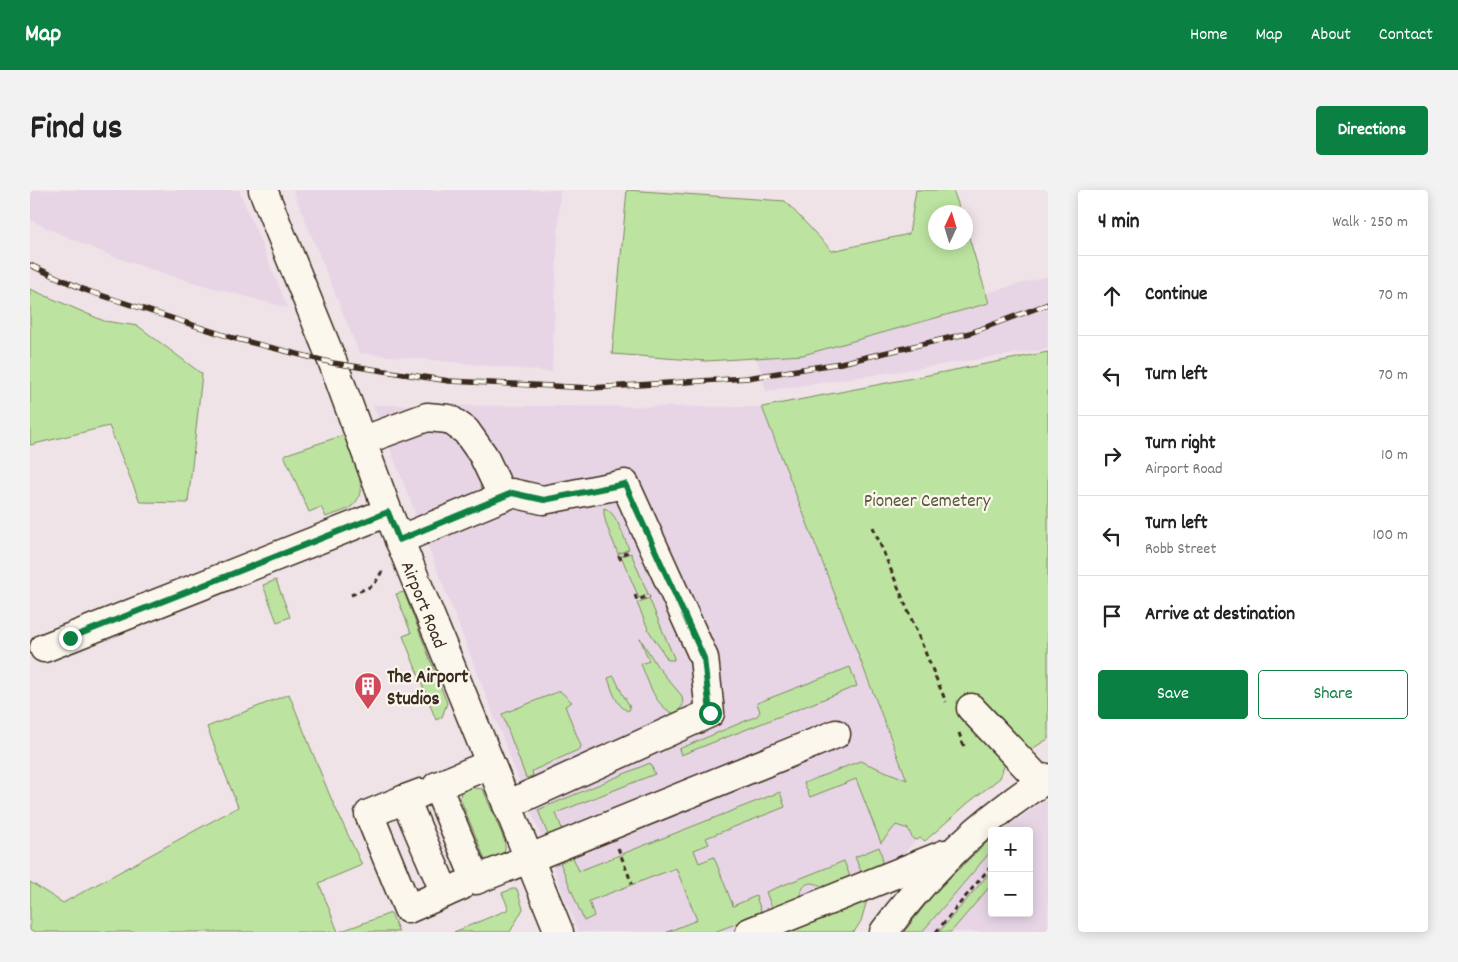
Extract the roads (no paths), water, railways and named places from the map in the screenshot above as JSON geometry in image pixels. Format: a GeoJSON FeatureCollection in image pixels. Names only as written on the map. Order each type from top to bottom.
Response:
{"type":"FeatureCollection","features":[{"type":"Feature","properties":{"kind":"street","name":"Airport Road"},"geometry":{"type":"LineString","coordinates":[[263,190],[333,363],[388,512],[390,550],[490,764],[559,932]]}},
{"type":"Feature","properties":{"kind":"street"},"geometry":{"type":"LineString","coordinates":[[362,441],[428,417],[449,419],[466,431],[478,447],[502,497]]}},
{"type":"Feature","properties":{"kind":"street"},"geometry":{"type":"LineString","coordinates":[[390,550],[512,493],[544,500],[625,484],[704,658],[710,713],[506,805]]}},
{"type":"Feature","properties":{"kind":"street"},"geometry":{"type":"LineString","coordinates":[[44,648],[388,512]]}},
{"type":"Feature","properties":{"kind":"street"},"geometry":{"type":"LineString","coordinates":[[884,932],[904,905],[939,865],[986,822],[1045,780],[959,714]]}},
{"type":"Feature","properties":{"kind":"street"},"geometry":{"type":"LineString","coordinates":[[490,764],[369,814],[408,909],[836,734]]}},
{"type":"Feature","properties":{"kind":"street"},"geometry":{"type":"LineString","coordinates":[[437,786],[476,880]]}},
{"type":"Feature","properties":{"kind":"street"},"geometry":{"type":"LineString","coordinates":[[405,799],[445,893]]}},
{"type":"Feature","properties":{"kind":"street"},"geometry":{"type":"LineString","coordinates":[[750,932],[956,849]]}},
{"type":"Feature","properties":{"kind":"railway"},"geometry":{"type":"LineString","coordinates":[[30,265],[85,290],[233,338],[333,363],[449,381],[591,388],[747,378],[841,363],[970,333],[1048,304]]}},
{"type":"Feature","properties":{"kind":"place","name":"The Airport Studios"},"geometry":{"type":"Point","coordinates":[368,710]}},
{"type":"Feature","properties":{"kind":"park label","name":"Pioneer Cemetery"},"geometry":{"type":"Point","coordinates":[927,499]}}]}
